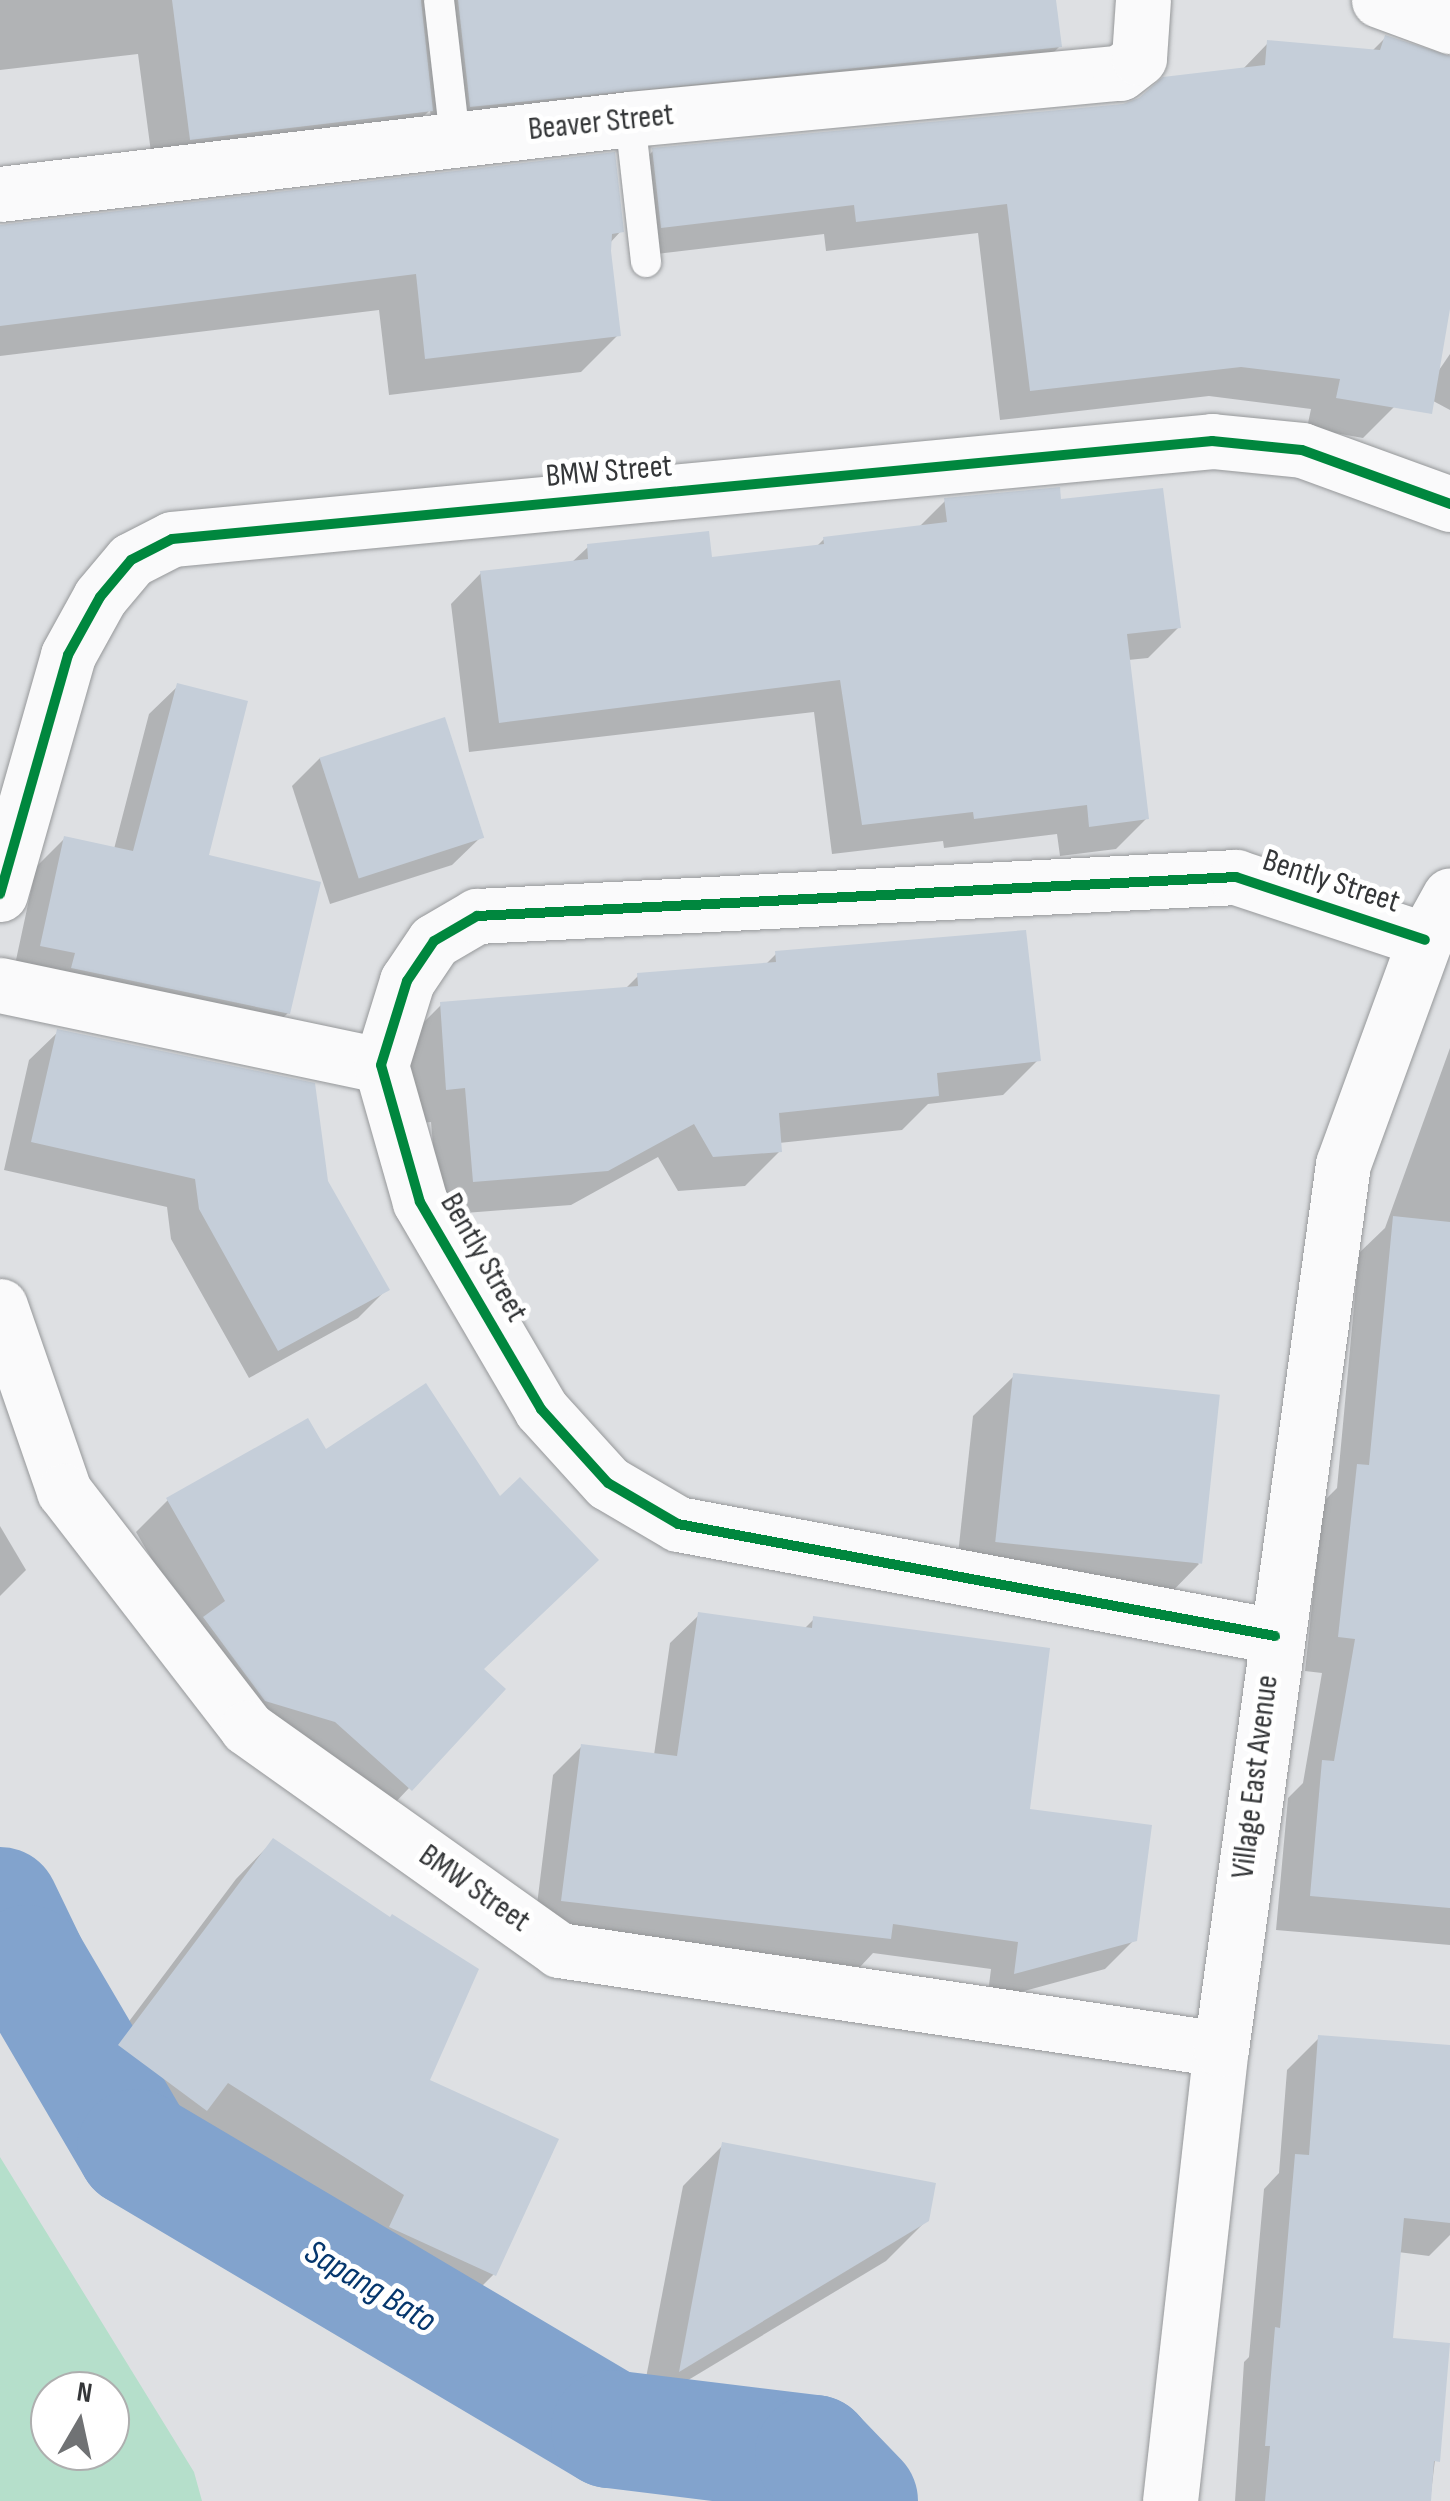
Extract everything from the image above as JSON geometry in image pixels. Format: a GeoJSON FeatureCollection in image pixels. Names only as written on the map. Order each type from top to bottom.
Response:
{"type":"FeatureCollection","features":[{"type":"Feature","properties":{"kind":"street","name":"Beaver Street"},"geometry":{"type":"LineString","coordinates":[[0,194],[630,119],[1120,73],[1139,58],[1142,0]]}},
{"type":"Feature","properties":{"kind":"street"},"geometry":{"type":"LineString","coordinates":[[1379,0],[1450,26]]}},
{"type":"Feature","properties":{"kind":"street","name":"BMW Street"},"geometry":{"type":"LineString","coordinates":[[0,894],[68,655],[100,597],[132,560],[172,539],[1212,441],[1302,450],[1450,504]]}},
{"type":"Feature","properties":{"kind":"street","name":"Bently Street"},"geometry":{"type":"LineString","coordinates":[[1275,1636],[678,1524],[608,1483],[541,1409],[420,1202],[380,1065],[407,981],[434,941],[476,916],[1236,877],[1438,918]]}},
{"type":"Feature","properties":{"kind":"street","name":"Village East Avenue"},"geometry":{"type":"LineString","coordinates":[[1170,2501],[1221,2050],[1343,1164],[1438,918]]}},
{"type":"Feature","properties":{"kind":"street"},"geometry":{"type":"LineString","coordinates":[[0,986],[380,1065]]}},
{"type":"Feature","properties":{"kind":"street","name":"BMW Street"},"geometry":{"type":"LineString","coordinates":[[0,1306],[64,1491],[247,1728],[559,1950],[1221,2050]]}},
{"type":"Feature","properties":{"kind":"lane"},"geometry":{"type":"LineString","coordinates":[[439,0],[455,139]]}},
{"type":"Feature","properties":{"kind":"lane"},"geometry":{"type":"LineString","coordinates":[[630,119],[646,262]]}},
{"type":"Feature","properties":{"kind":"green space"},"geometry":{"type":"Polygon","coordinates":[[[0,2157],[194,2472],[202,2501],[0,2501],[0,2157]]]}},
{"type":"Feature","properties":{"kind":"building"},"geometry":{"type":"Polygon","coordinates":[[[172,0],[421,0],[433,111],[190,140],[172,0]]]}},
{"type":"Feature","properties":{"kind":"building"},"geometry":{"type":"Polygon","coordinates":[[[458,0],[1056,0],[1062,47],[470,107],[458,0]]]}},
{"type":"Feature","properties":{"kind":"building"},"geometry":{"type":"Polygon","coordinates":[[[1385,35],[1450,56],[1450,309],[1432,414],[1336,398],[1340,379],[1241,367],[1030,391],[1007,204],[856,222],[854,205],[661,228],[652,148],[1123,104],[1139,98],[1163,77],[1265,65],[1267,40],[1380,50],[1385,35]]]}},
{"type":"Feature","properties":{"kind":"building"},"geometry":{"type":"Polygon","coordinates":[[[615,152],[624,232],[612,234],[611,251],[621,336],[425,359],[416,274],[0,326],[0,225],[615,152]]]}},
{"type":"Feature","properties":{"kind":"building"},"geometry":{"type":"Polygon","coordinates":[[[1060,487],[1061,499],[1163,488],[1181,628],[1127,634],[1149,819],[1089,827],[1087,805],[974,819],[973,812],[862,825],[840,680],[499,723],[480,571],[588,559],[587,544],[709,531],[712,557],[824,544],[823,537],[947,522],[944,498],[1060,487]]]}},
{"type":"Feature","properties":{"kind":"building"},"geometry":{"type":"Polygon","coordinates":[[[177,683],[248,701],[209,855],[321,882],[290,1014],[71,968],[75,953],[40,946],[64,836],[133,851],[177,683]]]}},
{"type":"Feature","properties":{"kind":"building"},"geometry":{"type":"Polygon","coordinates":[[[445,717],[484,838],[359,879],[319,758],[445,717]]]}},
{"type":"Feature","properties":{"kind":"building"},"geometry":{"type":"Polygon","coordinates":[[[1026,930],[1041,1061],[937,1073],[939,1096],[779,1113],[782,1152],[713,1157],[694,1124],[608,1171],[473,1182],[465,1088],[446,1090],[440,1002],[638,986],[637,973],[776,962],[775,951],[1026,930]]]}},
{"type":"Feature","properties":{"kind":"building"},"geometry":{"type":"Polygon","coordinates":[[[57,1029],[315,1083],[328,1181],[390,1290],[278,1351],[199,1209],[195,1179],[31,1142],[57,1029]]]}},
{"type":"Feature","properties":{"kind":"building"},"geometry":{"type":"Polygon","coordinates":[[[1393,1216],[1450,1222],[1450,1908],[1310,1896],[1322,1760],[1334,1761],[1355,1639],[1338,1637],[1357,1464],[1369,1465],[1393,1216]]]}},
{"type":"Feature","properties":{"kind":"building"},"geometry":{"type":"Polygon","coordinates":[[[1013,1373],[1220,1395],[1202,1564],[995,1542],[1013,1373]]]}},
{"type":"Feature","properties":{"kind":"building"},"geometry":{"type":"Polygon","coordinates":[[[426,1383],[500,1496],[520,1477],[599,1560],[484,1669],[506,1689],[412,1791],[335,1722],[265,1701],[203,1617],[225,1601],[166,1498],[308,1418],[326,1449],[426,1383]]]}},
{"type":"Feature","properties":{"kind":"building"},"geometry":{"type":"Polygon","coordinates":[[[698,1612],[812,1628],[813,1616],[1050,1648],[1030,1809],[1152,1825],[1137,1941],[1014,1974],[1018,1942],[893,1924],[891,1939],[561,1901],[581,1744],[677,1756],[698,1612]]]}},
{"type":"Feature","properties":{"kind":"building"},"geometry":{"type":"Polygon","coordinates":[[[273,1838],[390,1917],[392,1914],[479,1969],[430,2080],[559,2139],[496,2276],[389,2227],[404,2195],[228,2083],[207,2111],[118,2045],[273,1838]]]}},
{"type":"Feature","properties":{"kind":"building"},"geometry":{"type":"Polygon","coordinates":[[[1318,2035],[1450,2045],[1450,2223],[1404,2218],[1393,2338],[1450,2343],[1440,2462],[1434,2461],[1431,2501],[1265,2501],[1270,2446],[1265,2446],[1275,2327],[1280,2328],[1295,2154],[1309,2155],[1318,2035]]]}},
{"type":"Feature","properties":{"kind":"building"},"geometry":{"type":"Polygon","coordinates":[[[722,2142],[936,2183],[929,2221],[679,2372],[722,2142]]]}},
{"type":"Feature","properties":{"kind":"waterway","name":"Sapang Bato"},"geometry":{"type":"LineString","coordinates":[[0,1906],[28,1964],[136,2148],[610,2429],[814,2454],[859,2501]]}},
{"type":"Feature","properties":{"kind":"waterway"},"geometry":{"type":"LineString","coordinates":[[0,1978],[28,1964]]}},
{"type":"Feature","properties":{"kind":"cycle path"},"geometry":{"type":"LineString","coordinates":[[0,894],[68,655],[100,597],[131,560],[172,539],[1212,441],[1302,450],[1450,504]]}},
{"type":"Feature","properties":{"kind":"cycle path"},"geometry":{"type":"LineString","coordinates":[[1275,1636],[678,1524],[608,1483],[541,1409],[420,1202],[381,1065],[407,981],[434,941],[477,916],[1236,877],[1425,940]]}}]}
